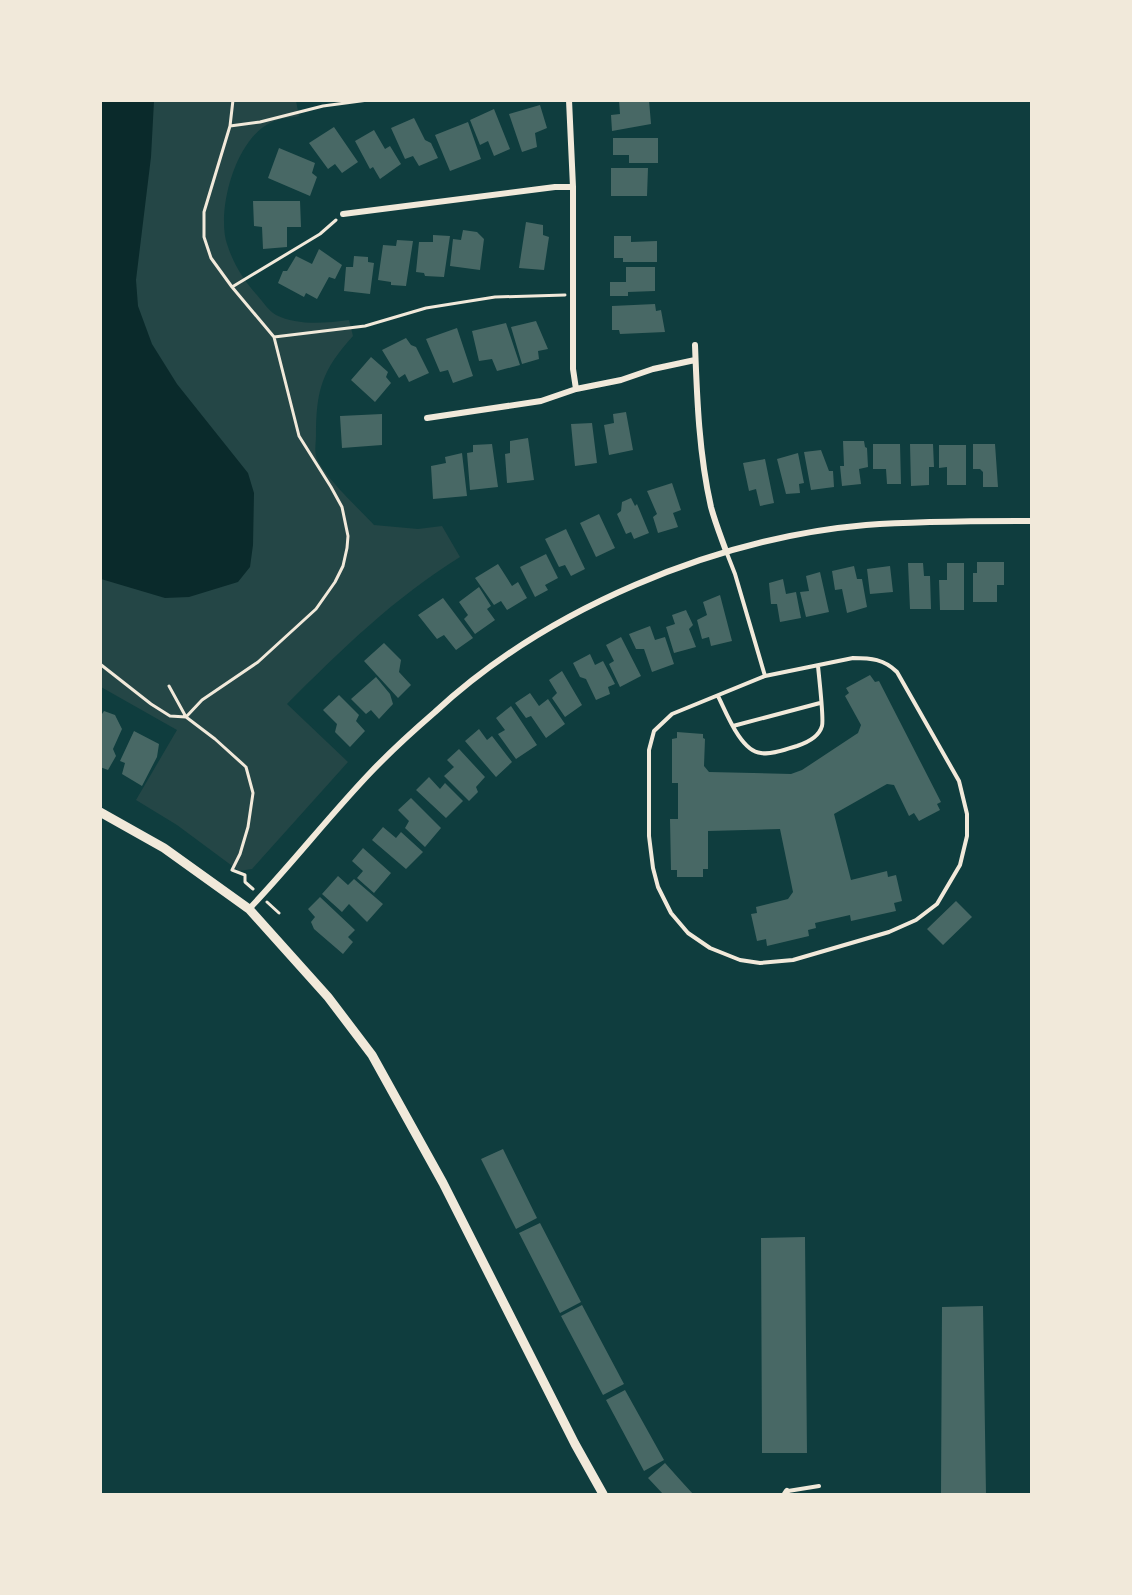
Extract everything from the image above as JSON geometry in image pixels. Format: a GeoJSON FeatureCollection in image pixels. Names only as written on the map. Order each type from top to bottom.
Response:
{"type":"FeatureCollection","features":[{"type":"Feature","properties":{"kind":"street"},"geometry":{"type":"LineString","coordinates":[[569,100],[573,187],[573,369],[576,389]]}},
{"type":"Feature","properties":{"kind":"street"},"geometry":{"type":"LineString","coordinates":[[343,213],[555,187],[573,187]]}},
{"type":"Feature","properties":{"kind":"street"},"geometry":{"type":"LineString","coordinates":[[695,345],[705,468],[711,508],[726,551]]}},
{"type":"Feature","properties":{"kind":"street"},"geometry":{"type":"LineString","coordinates":[[427,418],[541,401],[576,389],[621,380],[653,369],[695,360]]}},
{"type":"Feature","properties":{"kind":"street"},"geometry":{"type":"LineString","coordinates":[[249,909],[372,772],[437,710],[508,654],[579,612],[664,573],[726,551],[800,534],[865,525],[952,521],[1032,521]]}},
{"type":"Feature","properties":{"kind":"street"},"geometry":{"type":"LineString","coordinates":[[100,812],[164,848],[249,909],[328,997],[372,1055],[443,1183],[603,1494]]}},
{"type":"Feature","properties":{"kind":"lane"},"geometry":{"type":"LineString","coordinates":[[726,551],[765,676]]}},
{"type":"Feature","properties":{"kind":"lane"},"geometry":{"type":"LineString","coordinates":[[853,658],[871,658],[891,666],[904,682],[959,781],[967,814],[967,826],[965,845],[956,875],[932,908],[916,920],[889,932],[793,960],[760,963],[740,960],[710,948],[688,933],[671,913],[658,887],[649,836],[650,741],[654,731],[672,714],[765,676],[853,658]]}},
{"type":"Feature","properties":{"kind":"lane"},"geometry":{"type":"LineString","coordinates":[[718,696],[733,726],[749,750],[761,754],[786,749],[806,742],[815,736],[822,726],[818,666]]}},
{"type":"Feature","properties":{"kind":"lane"},"geometry":{"type":"LineString","coordinates":[[733,726],[820,703]]}},
{"type":"Feature","properties":{"kind":"lane"},"geometry":{"type":"LineString","coordinates":[[786,1493],[819,1486]]}},
{"type":"Feature","properties":{"kind":"path"},"geometry":{"type":"LineString","coordinates":[[186,717],[202,700],[258,662],[316,609],[343,566],[348,536],[342,507],[299,436],[274,337],[211,258],[204,237],[203,220],[230,126],[233,100]]}},
{"type":"Feature","properties":{"kind":"path"},"geometry":{"type":"LineString","coordinates":[[230,126],[260,122],[323,106],[368,100]]}},
{"type":"Feature","properties":{"kind":"path"},"geometry":{"type":"LineString","coordinates":[[232,287],[320,234],[343,213]]}},
{"type":"Feature","properties":{"kind":"path"},"geometry":{"type":"LineString","coordinates":[[274,337],[365,326],[426,308],[495,297],[560,295]]}},
{"type":"Feature","properties":{"kind":"path"},"geometry":{"type":"LineString","coordinates":[[100,664],[170,716],[186,717]]}},
{"type":"Feature","properties":{"kind":"path"},"geometry":{"type":"LineString","coordinates":[[169,686],[186,717],[246,767],[253,794],[248,827],[240,854],[232,870],[244,875],[245,882]]}},
{"type":"Feature","properties":{"kind":"shaded area"},"geometry":{"type":"Polygon","coordinates":[[[100,101],[296,101],[299,116],[275,121],[259,130],[239,158],[227,194],[224,213],[224,230],[229,251],[248,284],[268,309],[276,315],[303,322],[322,323],[349,320],[353,336],[328,370],[317,406],[316,454],[327,475],[374,525],[418,529],[442,526],[460,557],[391,607],[287,704],[348,762],[252,869],[239,871],[177,825],[136,800],[177,730],[101,687],[100,101]]]}},
{"type":"Feature","properties":{"kind":"shaded area"},"geometry":{"type":"Polygon","coordinates":[[[100,101],[154,101],[151,157],[136,280],[138,306],[152,344],[177,384],[248,473],[254,493],[253,545],[250,567],[238,582],[189,597],[165,598],[101,579],[100,101]]]}},
{"type":"Feature","properties":{"kind":"building"},"geometry":{"type":"Polygon","coordinates":[[[619,100],[649,100],[651,124],[612,131],[611,115],[620,114],[619,100]]]}},
{"type":"Feature","properties":{"kind":"building"},"geometry":{"type":"Polygon","coordinates":[[[540,105],[547,128],[535,133],[537,147],[522,152],[509,114],[540,105]]]}},
{"type":"Feature","properties":{"kind":"building"},"geometry":{"type":"Polygon","coordinates":[[[494,109],[510,149],[494,156],[488,141],[480,145],[470,120],[494,109]]]}},
{"type":"Feature","properties":{"kind":"building"},"geometry":{"type":"Polygon","coordinates":[[[414,118],[425,140],[431,143],[438,158],[419,166],[413,156],[405,159],[391,128],[414,118]]]}},
{"type":"Feature","properties":{"kind":"building"},"geometry":{"type":"Polygon","coordinates":[[[468,122],[481,159],[450,171],[435,135],[468,122]]]}},
{"type":"Feature","properties":{"kind":"building"},"geometry":{"type":"Polygon","coordinates":[[[334,127],[358,162],[342,173],[335,164],[328,169],[309,143],[334,127]]]}},
{"type":"Feature","properties":{"kind":"building"},"geometry":{"type":"Polygon","coordinates":[[[374,130],[385,149],[390,146],[401,164],[380,179],[373,167],[370,169],[355,141],[374,130]]]}},
{"type":"Feature","properties":{"kind":"building"},"geometry":{"type":"Polygon","coordinates":[[[613,138],[658,138],[658,163],[629,163],[629,155],[613,155],[613,138]]]}},
{"type":"Feature","properties":{"kind":"building"},"geometry":{"type":"Polygon","coordinates":[[[279,148],[315,163],[312,173],[317,177],[310,196],[268,178],[279,148]]]}},
{"type":"Feature","properties":{"kind":"building"},"geometry":{"type":"Polygon","coordinates":[[[611,168],[648,168],[647,196],[611,196],[611,168]]]}},
{"type":"Feature","properties":{"kind":"building"},"geometry":{"type":"Polygon","coordinates":[[[253,201],[300,201],[301,227],[287,227],[287,247],[263,249],[262,227],[254,226],[253,201]]]}},
{"type":"Feature","properties":{"kind":"building"},"geometry":{"type":"Polygon","coordinates":[[[526,222],[543,225],[543,235],[549,237],[544,270],[519,268],[526,222]]]}},
{"type":"Feature","properties":{"kind":"building"},"geometry":{"type":"Polygon","coordinates":[[[463,230],[477,232],[484,239],[480,270],[450,266],[453,239],[461,240],[463,230]]]}},
{"type":"Feature","properties":{"kind":"building"},"geometry":{"type":"Polygon","coordinates":[[[433,235],[450,236],[444,277],[425,276],[424,273],[416,272],[419,242],[433,242],[433,235]]]}},
{"type":"Feature","properties":{"kind":"building"},"geometry":{"type":"Polygon","coordinates":[[[614,236],[631,236],[631,242],[657,241],[657,262],[623,262],[623,258],[614,258],[614,236]]]}},
{"type":"Feature","properties":{"kind":"building"},"geometry":{"type":"Polygon","coordinates":[[[397,240],[413,241],[406,286],[391,285],[391,282],[378,280],[383,245],[396,246],[397,240]]]}},
{"type":"Feature","properties":{"kind":"building"},"geometry":{"type":"Polygon","coordinates":[[[319,249],[342,265],[335,279],[329,277],[317,299],[306,293],[304,297],[278,283],[283,271],[287,271],[296,256],[312,264],[319,249]]]}},
{"type":"Feature","properties":{"kind":"building"},"geometry":{"type":"Polygon","coordinates":[[[354,256],[368,257],[368,262],[374,263],[370,294],[344,291],[346,267],[353,267],[354,256]]]}},
{"type":"Feature","properties":{"kind":"building"},"geometry":{"type":"Polygon","coordinates":[[[626,267],[655,267],[655,291],[628,292],[628,296],[610,296],[610,282],[626,282],[626,267]]]}},
{"type":"Feature","properties":{"kind":"building"},"geometry":{"type":"Polygon","coordinates":[[[655,304],[656,311],[661,310],[665,332],[620,334],[619,330],[612,330],[612,306],[655,304]]]}},
{"type":"Feature","properties":{"kind":"building"},"geometry":{"type":"Polygon","coordinates":[[[536,321],[548,349],[538,351],[539,359],[522,364],[511,327],[536,321]]]}},
{"type":"Feature","properties":{"kind":"building"},"geometry":{"type":"Polygon","coordinates":[[[506,323],[520,365],[497,371],[492,359],[479,361],[472,331],[506,323]]]}},
{"type":"Feature","properties":{"kind":"building"},"geometry":{"type":"Polygon","coordinates":[[[457,328],[473,376],[453,383],[448,370],[440,372],[426,339],[457,328]]]}},
{"type":"Feature","properties":{"kind":"building"},"geometry":{"type":"Polygon","coordinates":[[[406,338],[411,345],[416,347],[429,373],[409,382],[405,374],[399,378],[382,350],[406,338]]]}},
{"type":"Feature","properties":{"kind":"building"},"geometry":{"type":"Polygon","coordinates":[[[371,357],[388,372],[386,377],[391,383],[375,402],[351,380],[371,357]]]}},
{"type":"Feature","properties":{"kind":"building"},"geometry":{"type":"Polygon","coordinates":[[[626,412],[633,450],[609,455],[604,425],[614,423],[613,414],[626,412]]]}},
{"type":"Feature","properties":{"kind":"building"},"geometry":{"type":"Polygon","coordinates":[[[382,414],[382,445],[342,448],[340,416],[382,414]]]}},
{"type":"Feature","properties":{"kind":"building"},"geometry":{"type":"Polygon","coordinates":[[[592,423],[597,463],[575,466],[571,424],[592,423]]]}},
{"type":"Feature","properties":{"kind":"building"},"geometry":{"type":"Polygon","coordinates":[[[528,438],[534,480],[507,483],[505,454],[510,453],[510,441],[528,438]]]}},
{"type":"Feature","properties":{"kind":"building"},"geometry":{"type":"Polygon","coordinates":[[[843,441],[864,441],[867,448],[868,467],[859,469],[861,484],[842,486],[840,466],[844,466],[843,441]]]}},
{"type":"Feature","properties":{"kind":"building"},"geometry":{"type":"Polygon","coordinates":[[[492,444],[498,487],[470,490],[467,453],[473,452],[473,445],[492,444]]]}},
{"type":"Feature","properties":{"kind":"building"},"geometry":{"type":"Polygon","coordinates":[[[873,444],[900,444],[901,484],[887,484],[886,469],[873,469],[873,444]]]}},
{"type":"Feature","properties":{"kind":"building"},"geometry":{"type":"Polygon","coordinates":[[[910,444],[933,444],[934,467],[929,467],[929,485],[911,486],[910,444]]]}},
{"type":"Feature","properties":{"kind":"building"},"geometry":{"type":"Polygon","coordinates":[[[973,444],[995,444],[998,487],[983,487],[983,472],[980,469],[973,469],[973,444]]]}},
{"type":"Feature","properties":{"kind":"building"},"geometry":{"type":"Polygon","coordinates":[[[939,445],[966,445],[966,485],[947,485],[947,467],[939,468],[939,445]]]}},
{"type":"Feature","properties":{"kind":"building"},"geometry":{"type":"Polygon","coordinates":[[[821,450],[829,471],[833,471],[834,487],[811,490],[804,452],[821,450]]]}},
{"type":"Feature","properties":{"kind":"building"},"geometry":{"type":"Polygon","coordinates":[[[462,453],[467,496],[433,499],[431,466],[446,463],[445,457],[462,453]]]}},
{"type":"Feature","properties":{"kind":"building"},"geometry":{"type":"Polygon","coordinates":[[[798,453],[804,483],[799,484],[800,493],[786,494],[777,459],[798,453]]]}},
{"type":"Feature","properties":{"kind":"building"},"geometry":{"type":"Polygon","coordinates":[[[765,459],[774,503],[760,506],[756,489],[749,491],[743,463],[765,459]]]}},
{"type":"Feature","properties":{"kind":"building"},"geometry":{"type":"Polygon","coordinates":[[[672,483],[681,510],[673,513],[678,527],[658,533],[653,517],[657,514],[647,491],[672,483]]]}},
{"type":"Feature","properties":{"kind":"building"},"geometry":{"type":"Polygon","coordinates":[[[631,498],[635,506],[637,504],[649,533],[634,539],[631,532],[626,534],[617,514],[621,511],[622,502],[631,498]]]}},
{"type":"Feature","properties":{"kind":"building"},"geometry":{"type":"Polygon","coordinates":[[[599,514],[615,548],[596,557],[580,523],[599,514]]]}},
{"type":"Feature","properties":{"kind":"building"},"geometry":{"type":"Polygon","coordinates":[[[566,529],[585,569],[571,576],[565,565],[559,567],[545,539],[566,529]]]}},
{"type":"Feature","properties":{"kind":"building"},"geometry":{"type":"Polygon","coordinates":[[[546,554],[558,578],[545,585],[548,590],[535,597],[520,567],[546,554]]]}},
{"type":"Feature","properties":{"kind":"building"},"geometry":{"type":"Polygon","coordinates":[[[977,562],[1004,562],[1004,585],[997,585],[997,602],[973,602],[973,573],[977,573],[977,562]]]}},
{"type":"Feature","properties":{"kind":"building"},"geometry":{"type":"Polygon","coordinates":[[[908,563],[923,563],[924,576],[930,576],[931,609],[910,609],[908,563]]]}},
{"type":"Feature","properties":{"kind":"building"},"geometry":{"type":"Polygon","coordinates":[[[947,563],[964,563],[964,610],[940,610],[939,580],[947,580],[947,563]]]}},
{"type":"Feature","properties":{"kind":"building"},"geometry":{"type":"Polygon","coordinates":[[[498,564],[512,586],[518,582],[527,598],[507,610],[501,601],[494,605],[475,578],[498,564]]]}},
{"type":"Feature","properties":{"kind":"building"},"geometry":{"type":"Polygon","coordinates":[[[854,566],[857,579],[862,579],[867,607],[847,613],[842,589],[835,590],[832,571],[854,566]]]}},
{"type":"Feature","properties":{"kind":"building"},"geometry":{"type":"Polygon","coordinates":[[[890,566],[893,592],[870,594],[867,569],[890,566]]]}},
{"type":"Feature","properties":{"kind":"building"},"geometry":{"type":"Polygon","coordinates":[[[820,572],[829,612],[806,617],[800,592],[809,591],[806,576],[820,572]]]}},
{"type":"Feature","properties":{"kind":"building"},"geometry":{"type":"Polygon","coordinates":[[[783,579],[786,594],[796,592],[801,618],[780,622],[777,604],[771,604],[769,583],[783,579]]]}},
{"type":"Feature","properties":{"kind":"building"},"geometry":{"type":"Polygon","coordinates":[[[479,587],[491,606],[487,609],[495,620],[475,634],[464,619],[468,615],[459,602],[479,587]]]}},
{"type":"Feature","properties":{"kind":"building"},"geometry":{"type":"Polygon","coordinates":[[[720,595],[732,641],[711,646],[709,637],[702,639],[697,620],[707,615],[703,602],[720,595]]]}},
{"type":"Feature","properties":{"kind":"building"},"geometry":{"type":"Polygon","coordinates":[[[443,598],[473,638],[456,650],[444,635],[437,639],[418,615],[443,598]]]}},
{"type":"Feature","properties":{"kind":"building"},"geometry":{"type":"Polygon","coordinates":[[[686,610],[693,625],[689,629],[696,647],[674,653],[666,627],[675,624],[672,615],[686,610]]]}},
{"type":"Feature","properties":{"kind":"building"},"geometry":{"type":"Polygon","coordinates":[[[650,626],[655,640],[665,637],[674,664],[652,672],[644,649],[636,649],[629,634],[650,626]]]}},
{"type":"Feature","properties":{"kind":"building"},"geometry":{"type":"Polygon","coordinates":[[[621,637],[641,676],[620,687],[609,664],[614,661],[606,645],[621,637]]]}},
{"type":"Feature","properties":{"kind":"building"},"geometry":{"type":"Polygon","coordinates":[[[384,643],[401,660],[399,672],[411,685],[398,698],[364,661],[384,643]]]}},
{"type":"Feature","properties":{"kind":"building"},"geometry":{"type":"Polygon","coordinates":[[[590,654],[595,665],[603,661],[615,684],[608,687],[610,694],[596,700],[586,679],[580,677],[573,663],[590,654]]]}},
{"type":"Feature","properties":{"kind":"building"},"geometry":{"type":"Polygon","coordinates":[[[562,671],[582,705],[565,717],[552,698],[557,693],[549,680],[562,671]]]}},
{"type":"Feature","properties":{"kind":"building"},"geometry":{"type":"Polygon","coordinates":[[[870,675],[875,682],[879,681],[941,802],[937,804],[940,810],[919,821],[914,813],[909,816],[894,785],[887,784],[834,814],[851,880],[887,871],[888,877],[896,875],[902,901],[894,903],[896,911],[851,921],[850,915],[815,923],[816,928],[808,930],[809,936],[767,946],[766,939],[757,941],[751,914],[757,913],[756,907],[788,899],[793,892],[780,829],[708,831],[708,869],[703,869],[703,877],[677,877],[677,870],[671,870],[670,819],[678,819],[678,783],[672,783],[672,739],[677,738],[677,732],[703,734],[705,739],[704,766],[709,772],[791,774],[802,770],[858,733],[861,725],[845,696],[849,693],[846,688],[870,675]]]}},
{"type":"Feature","properties":{"kind":"building"},"geometry":{"type":"Polygon","coordinates":[[[376,677],[390,694],[393,704],[379,719],[371,710],[366,714],[351,699],[376,677]]]}},
{"type":"Feature","properties":{"kind":"building"},"geometry":{"type":"Polygon","coordinates":[[[530,693],[539,706],[548,699],[565,724],[546,738],[531,716],[526,718],[515,703],[530,693]]]}},
{"type":"Feature","properties":{"kind":"building"},"geometry":{"type":"Polygon","coordinates":[[[339,695],[359,715],[356,721],[365,731],[350,747],[335,732],[337,724],[323,710],[339,695]]]}},
{"type":"Feature","properties":{"kind":"building"},"geometry":{"type":"Polygon","coordinates":[[[511,706],[537,745],[516,759],[498,734],[505,730],[496,718],[511,706]]]}},
{"type":"Feature","properties":{"kind":"building"},"geometry":{"type":"Polygon","coordinates":[[[104,711],[115,715],[122,729],[113,749],[116,756],[108,770],[100,767],[100,717],[104,711]]]}},
{"type":"Feature","properties":{"kind":"building"},"geometry":{"type":"Polygon","coordinates":[[[479,729],[487,740],[492,736],[512,762],[496,777],[465,741],[479,729]]]}},
{"type":"Feature","properties":{"kind":"building"},"geometry":{"type":"Polygon","coordinates":[[[134,731],[159,744],[157,757],[142,786],[122,774],[125,763],[120,761],[134,731]]]}},
{"type":"Feature","properties":{"kind":"building"},"geometry":{"type":"Polygon","coordinates":[[[459,749],[485,777],[476,787],[478,792],[469,801],[444,776],[454,767],[447,760],[459,749]]]}},
{"type":"Feature","properties":{"kind":"building"},"geometry":{"type":"Polygon","coordinates":[[[429,777],[440,789],[445,783],[463,801],[446,818],[416,790],[429,777]]]}},
{"type":"Feature","properties":{"kind":"building"},"geometry":{"type":"Polygon","coordinates":[[[411,798],[441,828],[425,847],[405,828],[409,821],[398,810],[411,798]]]}},
{"type":"Feature","properties":{"kind":"building"},"geometry":{"type":"Polygon","coordinates":[[[383,827],[396,838],[401,832],[423,852],[406,869],[372,840],[383,827]]]}},
{"type":"Feature","properties":{"kind":"building"},"geometry":{"type":"Polygon","coordinates":[[[363,848],[391,873],[374,893],[357,878],[363,871],[352,861],[363,848]]]}},
{"type":"Feature","properties":{"kind":"building"},"geometry":{"type":"Polygon","coordinates":[[[338,876],[348,885],[354,879],[383,904],[367,922],[349,904],[342,912],[322,894],[338,876]]]}},
{"type":"Feature","properties":{"kind":"building"},"geometry":{"type":"Polygon","coordinates":[[[320,897],[355,930],[348,937],[353,942],[343,954],[314,929],[311,922],[315,917],[308,909],[320,897]]]}},
{"type":"Feature","properties":{"kind":"building"},"geometry":{"type":"Polygon","coordinates":[[[956,901],[972,917],[943,945],[927,929],[956,901]]]}},
{"type":"Feature","properties":{"kind":"building"},"geometry":{"type":"Polygon","coordinates":[[[503,1149],[537,1218],[516,1229],[481,1159],[503,1149]]]}},
{"type":"Feature","properties":{"kind":"building"},"geometry":{"type":"Polygon","coordinates":[[[540,1223],[581,1302],[560,1313],[519,1233],[540,1223]]]}},
{"type":"Feature","properties":{"kind":"building"},"geometry":{"type":"Polygon","coordinates":[[[805,1237],[807,1453],[762,1453],[761,1238],[805,1237]]]}},
{"type":"Feature","properties":{"kind":"building"},"geometry":{"type":"Polygon","coordinates":[[[582,1305],[624,1384],[603,1395],[561,1316],[582,1305]]]}},
{"type":"Feature","properties":{"kind":"building"},"geometry":{"type":"Polygon","coordinates":[[[983,1306],[986,1494],[941,1494],[942,1307],[983,1306]]]}},
{"type":"Feature","properties":{"kind":"building"},"geometry":{"type":"Polygon","coordinates":[[[625,1390],[664,1460],[644,1471],[606,1400],[625,1390]]]}},
{"type":"Feature","properties":{"kind":"building"},"geometry":{"type":"Polygon","coordinates":[[[665,1463],[693,1494],[663,1494],[648,1478],[665,1463]]]}}]}
